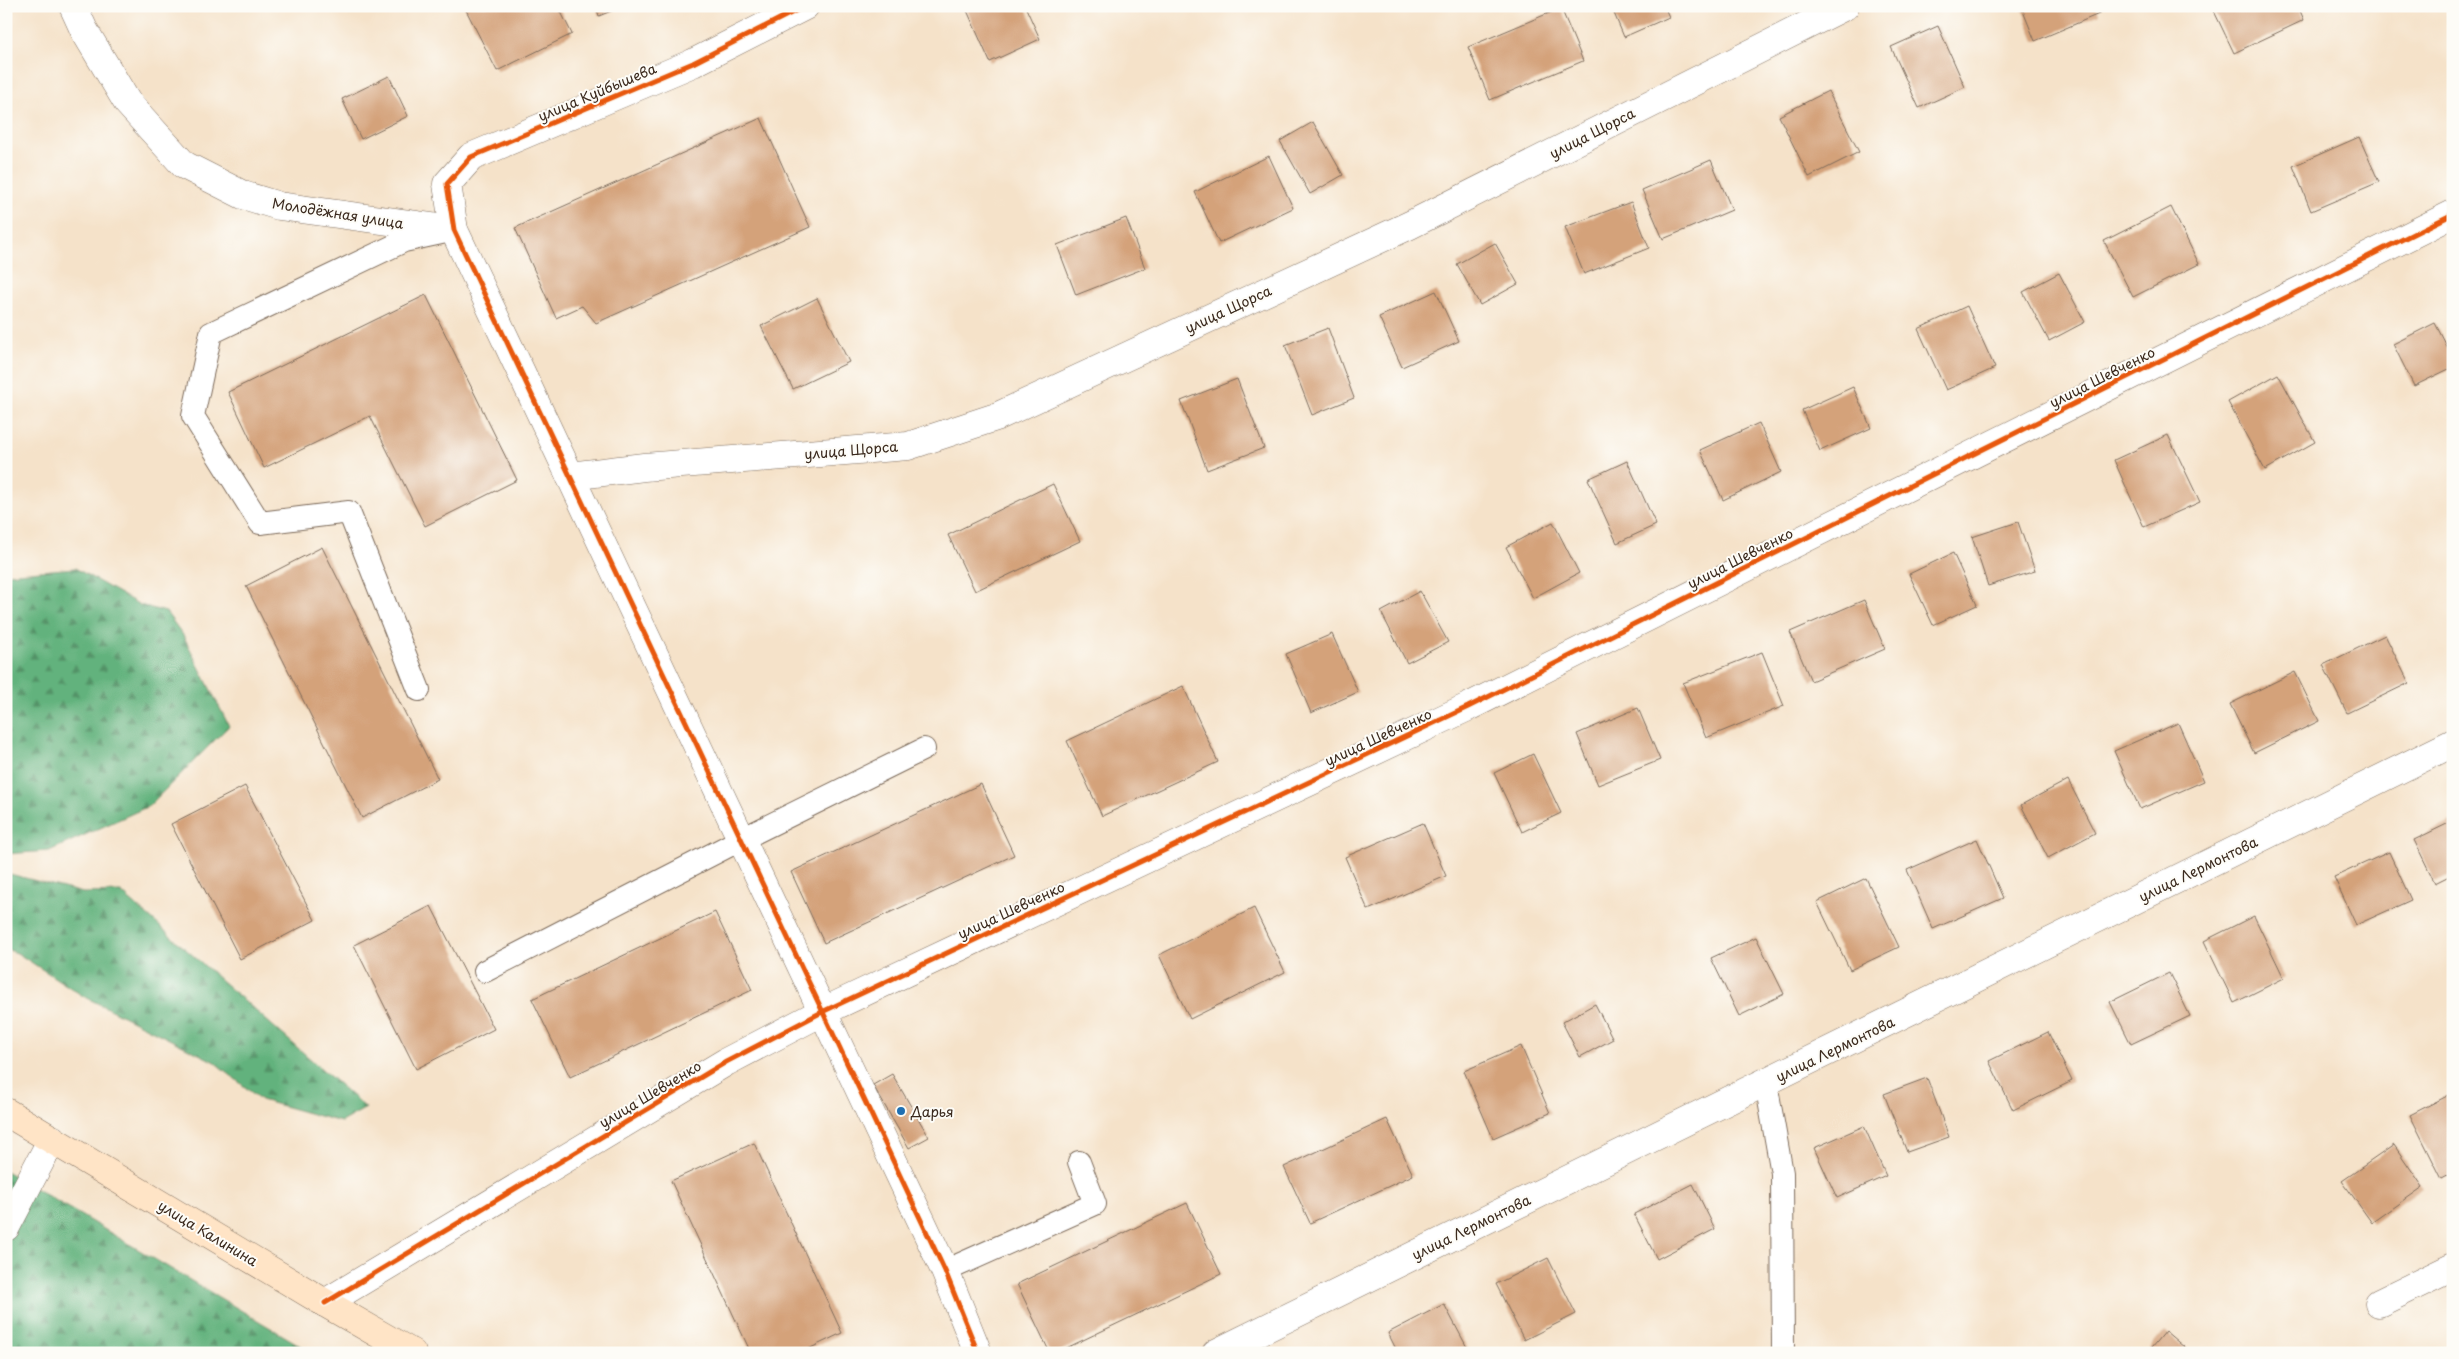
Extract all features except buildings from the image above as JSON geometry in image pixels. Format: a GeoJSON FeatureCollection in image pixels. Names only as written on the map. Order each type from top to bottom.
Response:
{"type":"FeatureCollection","features":[{"type":"Feature","properties":{"kind":"main road","name":"улица Калинина"},"geometry":{"type":"LineString","coordinates":[[6,1112],[412,1353]]}},
{"type":"Feature","properties":{"kind":"street","name":"Молодёжная улица"},"geometry":{"type":"LineString","coordinates":[[73,6],[84,30],[127,102],[184,165],[243,195],[279,206],[454,230]]}},
{"type":"Feature","properties":{"kind":"street","name":"улица Куйбышева"},"geometry":{"type":"LineString","coordinates":[[454,230],[447,184],[471,157],[693,63],[806,6]]}},
{"type":"Feature","properties":{"kind":"street","name":"улица Щорса"},"geometry":{"type":"LineString","coordinates":[[570,476],[644,467],[908,446],[996,417],[1410,225],[1845,6]]}},
{"type":"Feature","properties":{"kind":"street","name":"улица Шевченко"},"geometry":{"type":"LineString","coordinates":[[325,1303],[726,1062],[822,1012],[1468,707],[2453,214]]}},
{"type":"Feature","properties":{"kind":"street"},"geometry":{"type":"LineString","coordinates":[[454,230],[740,840],[945,1271],[978,1353]]}},
{"type":"Feature","properties":{"kind":"street","name":"улица Лермонтова"},"geometry":{"type":"LineString","coordinates":[[1216,1353],[2453,743]]}},
{"type":"Feature","properties":{"kind":"street"},"geometry":{"type":"LineString","coordinates":[[6,1227],[52,1139]]}},
{"type":"Feature","properties":{"kind":"street"},"geometry":{"type":"LineString","coordinates":[[2379,1303],[2453,1267]]}},
{"type":"Feature","properties":{"kind":"lane"},"geometry":{"type":"LineString","coordinates":[[419,690],[350,512],[260,523],[193,416],[211,333],[404,241],[454,230]]}},
{"type":"Feature","properties":{"kind":"lane"},"geometry":{"type":"LineString","coordinates":[[485,971],[740,840],[924,749]]}},
{"type":"Feature","properties":{"kind":"lane"},"geometry":{"type":"LineString","coordinates":[[1766,1083],[1782,1173],[1783,1353]]}},
{"type":"Feature","properties":{"kind":"lane"},"geometry":{"type":"LineString","coordinates":[[945,1271],[1095,1204],[1079,1162]]}},
{"type":"Feature","properties":{"kind":"green space"},"geometry":{"type":"Polygon","coordinates":[[[75,568],[140,605],[166,612],[183,635],[229,726],[149,806],[49,851],[6,854],[6,574],[75,568]]]}},
{"type":"Feature","properties":{"kind":"green space"},"geometry":{"type":"Polygon","coordinates":[[[6,873],[83,893],[121,892],[366,1108],[341,1122],[261,1100],[213,1061],[83,996],[17,953],[6,949],[6,873]]]}},
{"type":"Feature","properties":{"kind":"green space"},"geometry":{"type":"Polygon","coordinates":[[[6,1171],[313,1353],[6,1353],[6,1171]]]}},
{"type":"Feature","properties":{"kind":"cycle path"},"geometry":{"type":"LineString","coordinates":[[805,6],[693,63],[471,157],[447,184],[454,230],[945,1271],[978,1353]]}},
{"type":"Feature","properties":{"kind":"cycle path"},"geometry":{"type":"LineString","coordinates":[[325,1303],[726,1062],[822,1012],[1468,707],[2453,214]]}},
{"type":"Feature","properties":{"kind":"place","name":"Дарья"},"geometry":{"type":"Point","coordinates":[901,1111]}}]}
